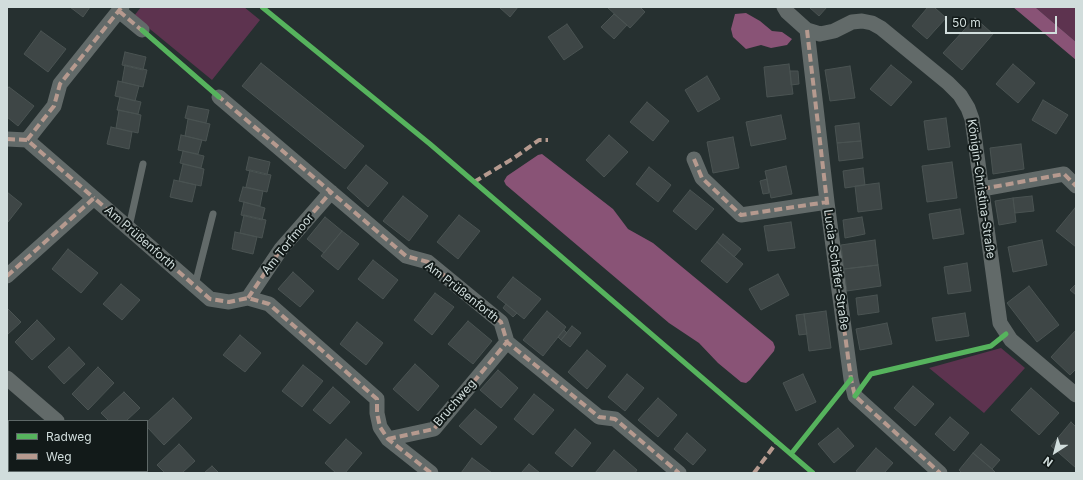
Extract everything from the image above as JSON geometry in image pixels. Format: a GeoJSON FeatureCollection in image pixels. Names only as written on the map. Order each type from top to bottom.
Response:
{"type":"FeatureCollection","features":[{"type":"Feature","properties":{"kind":"street"},"geometry":{"type":"LineString","coordinates":[[784,7],[787,12],[807,30]]}},
{"type":"Feature","properties":{"kind":"street"},"geometry":{"type":"LineString","coordinates":[[27,140],[54,106],[60,84],[120,9],[142,30]]}},
{"type":"Feature","properties":{"kind":"street","name":"Königin-Christina-Straße"},"geometry":{"type":"LineString","coordinates":[[807,30],[820,34],[834,31],[852,22],[862,21],[872,23],[881,28],[948,82],[960,95],[968,108],[972,119],[1000,323],[1011,340],[1076,395]]}},
{"type":"Feature","properties":{"kind":"street","name":"Lucia-Schäfer-Straße"},"geometry":{"type":"LineString","coordinates":[[807,30],[827,202],[851,379],[855,396],[940,473]]}},
{"type":"Feature","properties":{"kind":"street","name":"Am Prüßenforth"},"geometry":{"type":"LineString","coordinates":[[219,97],[406,256],[428,262],[501,322],[507,342]]}},
{"type":"Feature","properties":{"kind":"street"},"geometry":{"type":"LineString","coordinates":[[7,139],[27,140],[94,198]]}},
{"type":"Feature","properties":{"kind":"street"},"geometry":{"type":"LineString","coordinates":[[694,159],[702,178],[741,215],[827,202]]}},
{"type":"Feature","properties":{"kind":"street"},"geometry":{"type":"LineString","coordinates":[[982,189],[1064,174],[1076,186]]}},
{"type":"Feature","properties":{"kind":"street","name":"Am Torfmoor"},"geometry":{"type":"LineString","coordinates":[[248,298],[280,249],[332,192]]}},
{"type":"Feature","properties":{"kind":"street","name":"Am Prüßenforth"},"geometry":{"type":"LineString","coordinates":[[7,276],[94,198],[210,299],[229,302],[248,298],[269,304],[377,399],[377,413],[380,427],[388,439],[431,473]]}},
{"type":"Feature","properties":{"kind":"street"},"geometry":{"type":"LineString","coordinates":[[507,342],[599,417],[615,419],[679,473]]}},
{"type":"Feature","properties":{"kind":"street","name":"Bruchweg"},"geometry":{"type":"LineString","coordinates":[[388,439],[434,429],[507,342]]}},
{"type":"Feature","properties":{"kind":"street"},"geometry":{"type":"LineString","coordinates":[[7,378],[54,420]]}},
{"type":"Feature","properties":{"kind":"lane"},"geometry":{"type":"LineString","coordinates":[[129,227],[143,164]]}},
{"type":"Feature","properties":{"kind":"lane"},"geometry":{"type":"LineString","coordinates":[[195,285],[213,214]]}},
{"type":"Feature","properties":{"kind":"shaded area"},"geometry":{"type":"Polygon","coordinates":[[[141,7],[244,7],[260,20],[212,80],[134,16],[141,7]]]}},
{"type":"Feature","properties":{"kind":"shaded area"},"geometry":{"type":"Polygon","coordinates":[[[1013,7],[1035,7],[1076,42],[1076,60],[1013,7]]]}},
{"type":"Feature","properties":{"kind":"shaded area"},"geometry":{"type":"Polygon","coordinates":[[[1035,7],[1076,7],[1076,42],[1035,7]]]}},
{"type":"Feature","properties":{"kind":"shaded area"},"geometry":{"type":"Polygon","coordinates":[[[746,13],[760,21],[772,31],[782,32],[792,39],[787,45],[771,48],[761,45],[746,49],[733,37],[731,29],[735,14],[746,13]]]}},
{"type":"Feature","properties":{"kind":"shaded area"},"geometry":{"type":"Polygon","coordinates":[[[542,154],[613,209],[628,229],[653,243],[773,342],[775,347],[774,351],[750,380],[746,383],[741,382],[718,363],[699,343],[669,323],[506,185],[504,181],[507,176],[538,155],[542,154]]]}},
{"type":"Feature","properties":{"kind":"shaded area"},"geometry":{"type":"Polygon","coordinates":[[[1001,348],[1025,368],[984,413],[929,368],[1001,348]]]}},
{"type":"Feature","properties":{"kind":"building"},"geometry":{"type":"Polygon","coordinates":[[[70,7],[90,7],[83,17],[70,7]]]}},
{"type":"Feature","properties":{"kind":"building"},"geometry":{"type":"Polygon","coordinates":[[[499,7],[518,7],[510,17],[499,7]]]}},
{"type":"Feature","properties":{"kind":"building"},"geometry":{"type":"Polygon","coordinates":[[[607,7],[640,7],[645,12],[630,28],[607,7]]]}},
{"type":"Feature","properties":{"kind":"building"},"geometry":{"type":"Polygon","coordinates":[[[809,7],[827,7],[819,16],[809,7]]]}},
{"type":"Feature","properties":{"kind":"building"},"geometry":{"type":"Polygon","coordinates":[[[928,7],[934,7],[946,18],[927,39],[912,26],[928,7]]]}},
{"type":"Feature","properties":{"kind":"building"},"geometry":{"type":"Polygon","coordinates":[[[614,14],[627,25],[614,39],[601,27],[614,14]]]}},
{"type":"Feature","properties":{"kind":"building"},"geometry":{"type":"Polygon","coordinates":[[[975,18],[993,34],[962,70],[943,53],[975,18]]]}},
{"type":"Feature","properties":{"kind":"building"},"geometry":{"type":"Polygon","coordinates":[[[567,24],[583,47],[564,60],[548,37],[567,24]]]}},
{"type":"Feature","properties":{"kind":"building"},"geometry":{"type":"Polygon","coordinates":[[[41,31],[66,49],[48,72],[24,54],[41,31]]]}},
{"type":"Feature","properties":{"kind":"building"},"geometry":{"type":"Polygon","coordinates":[[[125,52],[146,57],[143,70],[122,65],[125,52]]]}},
{"type":"Feature","properties":{"kind":"building"},"geometry":{"type":"Polygon","coordinates":[[[261,63],[364,146],[345,169],[242,86],[261,63]]]}},
{"type":"Feature","properties":{"kind":"building"},"geometry":{"type":"Polygon","coordinates":[[[789,64],[793,94],[767,97],[764,67],[789,64]]]}},
{"type":"Feature","properties":{"kind":"building"},"geometry":{"type":"Polygon","coordinates":[[[1013,64],[1035,83],[1018,103],[996,84],[1013,64]]]}},
{"type":"Feature","properties":{"kind":"building"},"geometry":{"type":"Polygon","coordinates":[[[125,65],[147,70],[143,87],[122,82],[125,65]]]}},
{"type":"Feature","properties":{"kind":"building"},"geometry":{"type":"Polygon","coordinates":[[[891,65],[912,82],[891,106],[870,89],[891,65]]]}},
{"type":"Feature","properties":{"kind":"building"},"geometry":{"type":"Polygon","coordinates":[[[850,66],[855,98],[830,101],[825,70],[850,66]]]}},
{"type":"Feature","properties":{"kind":"building"},"geometry":{"type":"Polygon","coordinates":[[[790,71],[798,71],[799,84],[791,85],[790,71]]]}},
{"type":"Feature","properties":{"kind":"building"},"geometry":{"type":"Polygon","coordinates":[[[707,76],[720,99],[698,112],[685,90],[707,76]]]}},
{"type":"Feature","properties":{"kind":"building"},"geometry":{"type":"Polygon","coordinates":[[[118,81],[139,86],[135,101],[115,96],[118,81]]]}},
{"type":"Feature","properties":{"kind":"building"},"geometry":{"type":"Polygon","coordinates":[[[9,87],[34,106],[18,126],[7,117],[7,89],[9,87]]]}},
{"type":"Feature","properties":{"kind":"building"},"geometry":{"type":"Polygon","coordinates":[[[120,97],[141,102],[138,114],[117,110],[120,97]]]}},
{"type":"Feature","properties":{"kind":"building"},"geometry":{"type":"Polygon","coordinates":[[[1043,100],[1068,115],[1056,134],[1032,120],[1043,100]]]}},
{"type":"Feature","properties":{"kind":"building"},"geometry":{"type":"Polygon","coordinates":[[[647,102],[669,121],[653,141],[630,122],[647,102]]]}},
{"type":"Feature","properties":{"kind":"building"},"geometry":{"type":"Polygon","coordinates":[[[188,106],[209,110],[206,123],[185,118],[188,106]]]}},
{"type":"Feature","properties":{"kind":"building"},"geometry":{"type":"Polygon","coordinates":[[[119,110],[141,115],[138,133],[116,128],[119,110]]]}},
{"type":"Feature","properties":{"kind":"building"},"geometry":{"type":"Polygon","coordinates":[[[781,115],[786,139],[751,146],[746,122],[781,115]]]}},
{"type":"Feature","properties":{"kind":"building"},"geometry":{"type":"Polygon","coordinates":[[[946,118],[950,147],[928,150],[924,121],[946,118]]]}},
{"type":"Feature","properties":{"kind":"building"},"geometry":{"type":"Polygon","coordinates":[[[188,119],[210,124],[206,141],[185,136],[188,119]]]}},
{"type":"Feature","properties":{"kind":"building"},"geometry":{"type":"Polygon","coordinates":[[[859,123],[861,141],[837,143],[835,126],[859,123]]]}},
{"type":"Feature","properties":{"kind":"building"},"geometry":{"type":"Polygon","coordinates":[[[111,127],[132,132],[129,149],[107,144],[111,127]]]}},
{"type":"Feature","properties":{"kind":"building"},"geometry":{"type":"Polygon","coordinates":[[[181,135],[202,140],[198,154],[178,150],[181,135]]]}},
{"type":"Feature","properties":{"kind":"building"},"geometry":{"type":"Polygon","coordinates":[[[609,135],[628,152],[604,177],[586,160],[609,135]]]}},
{"type":"Feature","properties":{"kind":"building"},"geometry":{"type":"Polygon","coordinates":[[[733,137],[739,168],[713,173],[707,142],[733,137]]]}},
{"type":"Feature","properties":{"kind":"building"},"geometry":{"type":"Polygon","coordinates":[[[861,141],[863,158],[839,161],[837,143],[861,141]]]}},
{"type":"Feature","properties":{"kind":"building"},"geometry":{"type":"Polygon","coordinates":[[[1021,144],[1024,169],[993,174],[990,148],[1021,144]]]}},
{"type":"Feature","properties":{"kind":"building"},"geometry":{"type":"Polygon","coordinates":[[[183,151],[204,156],[201,168],[180,163],[183,151]]]}},
{"type":"Feature","properties":{"kind":"building"},"geometry":{"type":"Polygon","coordinates":[[[249,157],[270,162],[267,175],[246,170],[249,157]]]}},
{"type":"Feature","properties":{"kind":"building"},"geometry":{"type":"Polygon","coordinates":[[[952,162],[957,198],[927,202],[922,166],[952,162]]]}},
{"type":"Feature","properties":{"kind":"building"},"geometry":{"type":"Polygon","coordinates":[[[183,164],[204,169],[201,186],[179,181],[183,164]]]}},
{"type":"Feature","properties":{"kind":"building"},"geometry":{"type":"Polygon","coordinates":[[[366,165],[388,183],[368,207],[347,188],[366,165]]]}},
{"type":"Feature","properties":{"kind":"building"},"geometry":{"type":"Polygon","coordinates":[[[786,166],[792,194],[771,198],[765,171],[786,166]]]}},
{"type":"Feature","properties":{"kind":"building"},"geometry":{"type":"Polygon","coordinates":[[[649,167],[671,185],[658,202],[636,184],[649,167]]]}},
{"type":"Feature","properties":{"kind":"building"},"geometry":{"type":"Polygon","coordinates":[[[863,168],[865,185],[845,188],[843,171],[863,168]]]}},
{"type":"Feature","properties":{"kind":"building"},"geometry":{"type":"Polygon","coordinates":[[[250,170],[271,175],[267,192],[246,187],[250,170]]]}},
{"type":"Feature","properties":{"kind":"building"},"geometry":{"type":"Polygon","coordinates":[[[767,179],[769,193],[763,194],[760,181],[767,179]]]}},
{"type":"Feature","properties":{"kind":"building"},"geometry":{"type":"Polygon","coordinates":[[[174,180],[196,185],[192,202],[170,197],[174,180]]]}},
{"type":"Feature","properties":{"kind":"building"},"geometry":{"type":"Polygon","coordinates":[[[879,183],[882,209],[858,212],[855,186],[879,183]]]}},
{"type":"Feature","properties":{"kind":"building"},"geometry":{"type":"Polygon","coordinates":[[[243,187],[263,191],[260,206],[239,201],[243,187]]]}},
{"type":"Feature","properties":{"kind":"building"},"geometry":{"type":"Polygon","coordinates":[[[690,190],[714,209],[696,230],[673,211],[690,190]]]}},
{"type":"Feature","properties":{"kind":"building"},"geometry":{"type":"Polygon","coordinates":[[[7,192],[22,204],[8,222],[7,221],[7,192]]]}},
{"type":"Feature","properties":{"kind":"building"},"geometry":{"type":"Polygon","coordinates":[[[403,196],[428,216],[409,241],[383,221],[403,196]]]}},
{"type":"Feature","properties":{"kind":"building"},"geometry":{"type":"Polygon","coordinates":[[[1032,196],[1034,211],[1015,213],[1013,198],[1032,196]]]}},
{"type":"Feature","properties":{"kind":"building"},"geometry":{"type":"Polygon","coordinates":[[[1013,198],[1016,222],[999,225],[995,201],[1013,198]]]}},
{"type":"Feature","properties":{"kind":"building"},"geometry":{"type":"Polygon","coordinates":[[[244,202],[265,208],[262,220],[241,215],[244,202]]]}},
{"type":"Feature","properties":{"kind":"building"},"geometry":{"type":"Polygon","coordinates":[[[1075,208],[1076,209],[1076,247],[1056,231],[1075,208]]]}},
{"type":"Feature","properties":{"kind":"building"},"geometry":{"type":"Polygon","coordinates":[[[960,209],[964,234],[933,239],[929,214],[960,209]]]}},
{"type":"Feature","properties":{"kind":"building"},"geometry":{"type":"Polygon","coordinates":[[[244,215],[266,220],[262,238],[240,233],[244,215]]]}},
{"type":"Feature","properties":{"kind":"building"},"geometry":{"type":"Polygon","coordinates":[[[459,215],[480,231],[458,259],[437,242],[459,215]]]}},
{"type":"Feature","properties":{"kind":"building"},"geometry":{"type":"Polygon","coordinates":[[[325,217],[342,231],[324,253],[307,239],[325,217]]]}},
{"type":"Feature","properties":{"kind":"building"},"geometry":{"type":"Polygon","coordinates":[[[862,217],[865,234],[845,238],[843,220],[862,217]]]}},
{"type":"Feature","properties":{"kind":"building"},"geometry":{"type":"Polygon","coordinates":[[[791,222],[795,248],[768,251],[764,226],[791,222]]]}},
{"type":"Feature","properties":{"kind":"building"},"geometry":{"type":"Polygon","coordinates":[[[342,231],[359,244],[338,270],[321,256],[342,231]]]}},
{"type":"Feature","properties":{"kind":"building"},"geometry":{"type":"Polygon","coordinates":[[[235,232],[257,237],[253,254],[232,249],[235,232]]]}},
{"type":"Feature","properties":{"kind":"building"},"geometry":{"type":"Polygon","coordinates":[[[723,234],[741,249],[734,257],[717,242],[723,234]]]}},
{"type":"Feature","properties":{"kind":"building"},"geometry":{"type":"Polygon","coordinates":[[[875,240],[878,265],[844,269],[841,245],[875,240]]]}},
{"type":"Feature","properties":{"kind":"building"},"geometry":{"type":"Polygon","coordinates":[[[1042,240],[1047,265],[1013,272],[1008,247],[1042,240]]]}},
{"type":"Feature","properties":{"kind":"building"},"geometry":{"type":"Polygon","coordinates":[[[717,242],[743,264],[727,283],[701,261],[717,242]]]}},
{"type":"Feature","properties":{"kind":"building"},"geometry":{"type":"Polygon","coordinates":[[[68,249],[98,273],[81,293],[52,269],[68,249]]]}},
{"type":"Feature","properties":{"kind":"building"},"geometry":{"type":"Polygon","coordinates":[[[373,260],[398,280],[383,299],[358,279],[373,260]]]}},
{"type":"Feature","properties":{"kind":"building"},"geometry":{"type":"Polygon","coordinates":[[[967,263],[971,291],[948,294],[944,267],[967,263]]]}},
{"type":"Feature","properties":{"kind":"building"},"geometry":{"type":"Polygon","coordinates":[[[878,265],[881,286],[847,291],[844,269],[878,265]]]}},
{"type":"Feature","properties":{"kind":"building"},"geometry":{"type":"Polygon","coordinates":[[[293,272],[314,291],[300,307],[278,289],[293,272]]]}},
{"type":"Feature","properties":{"kind":"building"},"geometry":{"type":"Polygon","coordinates":[[[778,274],[789,295],[761,310],[749,289],[778,274]]]}},
{"type":"Feature","properties":{"kind":"building"},"geometry":{"type":"Polygon","coordinates":[[[513,277],[541,299],[524,319],[497,297],[513,277]]]}},
{"type":"Feature","properties":{"kind":"building"},"geometry":{"type":"Polygon","coordinates":[[[121,284],[140,300],[122,320],[103,304],[121,284]]]}},
{"type":"Feature","properties":{"kind":"building"},"geometry":{"type":"Polygon","coordinates":[[[1076,284],[1076,295],[1070,290],[1076,284]]]}},
{"type":"Feature","properties":{"kind":"building"},"geometry":{"type":"Polygon","coordinates":[[[1029,286],[1059,325],[1037,342],[1007,303],[1029,286]]]}},
{"type":"Feature","properties":{"kind":"building"},"geometry":{"type":"Polygon","coordinates":[[[435,293],[454,307],[432,335],[414,320],[435,293]]]}},
{"type":"Feature","properties":{"kind":"building"},"geometry":{"type":"Polygon","coordinates":[[[877,295],[879,312],[858,315],[856,298],[877,295]]]}},
{"type":"Feature","properties":{"kind":"building"},"geometry":{"type":"Polygon","coordinates":[[[506,304],[517,313],[513,317],[503,308],[506,304]]]}},
{"type":"Feature","properties":{"kind":"building"},"geometry":{"type":"Polygon","coordinates":[[[7,308],[21,322],[7,335],[7,308]]]}},
{"type":"Feature","properties":{"kind":"building"},"geometry":{"type":"Polygon","coordinates":[[[547,311],[566,327],[543,356],[523,340],[547,311]]]}},
{"type":"Feature","properties":{"kind":"building"},"geometry":{"type":"Polygon","coordinates":[[[826,311],[831,348],[809,351],[804,314],[826,311]]]}},
{"type":"Feature","properties":{"kind":"building"},"geometry":{"type":"Polygon","coordinates":[[[965,313],[969,336],[936,341],[932,318],[965,313]]]}},
{"type":"Feature","properties":{"kind":"building"},"geometry":{"type":"Polygon","coordinates":[[[804,314],[807,334],[799,335],[796,315],[804,314]]]}},
{"type":"Feature","properties":{"kind":"building"},"geometry":{"type":"Polygon","coordinates":[[[37,320],[55,339],[32,360],[15,342],[37,320]]]}},
{"type":"Feature","properties":{"kind":"building"},"geometry":{"type":"Polygon","coordinates":[[[468,321],[492,341],[473,364],[448,344],[468,321]]]}},
{"type":"Feature","properties":{"kind":"building"},"geometry":{"type":"Polygon","coordinates":[[[357,322],[383,343],[366,365],[340,344],[357,322]]]}},
{"type":"Feature","properties":{"kind":"building"},"geometry":{"type":"Polygon","coordinates":[[[887,323],[892,344],[860,350],[856,329],[887,323]]]}},
{"type":"Feature","properties":{"kind":"building"},"geometry":{"type":"Polygon","coordinates":[[[572,326],[581,333],[570,347],[561,340],[572,326]]]}},
{"type":"Feature","properties":{"kind":"building"},"geometry":{"type":"Polygon","coordinates":[[[564,330],[567,333],[561,340],[558,337],[564,330]]]}},
{"type":"Feature","properties":{"kind":"building"},"geometry":{"type":"Polygon","coordinates":[[[1076,330],[1076,369],[1070,375],[1051,357],[1076,330]]]}},
{"type":"Feature","properties":{"kind":"building"},"geometry":{"type":"Polygon","coordinates":[[[240,335],[261,353],[245,372],[223,355],[240,335]]]}},
{"type":"Feature","properties":{"kind":"building"},"geometry":{"type":"Polygon","coordinates":[[[69,347],[85,364],[64,384],[48,367],[69,347]]]}},
{"type":"Feature","properties":{"kind":"building"},"geometry":{"type":"Polygon","coordinates":[[[587,350],[606,366],[587,389],[568,372],[587,350]]]}},
{"type":"Feature","properties":{"kind":"building"},"geometry":{"type":"Polygon","coordinates":[[[415,364],[439,386],[418,411],[393,389],[415,364]]]}},
{"type":"Feature","properties":{"kind":"building"},"geometry":{"type":"Polygon","coordinates":[[[303,365],[323,381],[302,407],[282,391],[303,365]]]}},
{"type":"Feature","properties":{"kind":"building"},"geometry":{"type":"Polygon","coordinates":[[[98,367],[114,383],[88,410],[72,394],[98,367]]]}},
{"type":"Feature","properties":{"kind":"building"},"geometry":{"type":"Polygon","coordinates":[[[498,370],[518,388],[501,408],[480,390],[498,370]]]}},
{"type":"Feature","properties":{"kind":"building"},"geometry":{"type":"Polygon","coordinates":[[[627,374],[644,388],[625,411],[608,397],[627,374]]]}},
{"type":"Feature","properties":{"kind":"building"},"geometry":{"type":"Polygon","coordinates":[[[803,374],[816,402],[796,411],[783,383],[803,374]]]}},
{"type":"Feature","properties":{"kind":"building"},"geometry":{"type":"Polygon","coordinates":[[[913,386],[934,404],[915,426],[894,408],[913,386]]]}},
{"type":"Feature","properties":{"kind":"building"},"geometry":{"type":"Polygon","coordinates":[[[333,387],[350,402],[330,424],[313,410],[333,387]]]}},
{"type":"Feature","properties":{"kind":"building"},"geometry":{"type":"Polygon","coordinates":[[[1031,388],[1059,413],[1039,435],[1011,410],[1031,388]]]}},
{"type":"Feature","properties":{"kind":"building"},"geometry":{"type":"Polygon","coordinates":[[[124,392],[140,408],[127,420],[108,420],[101,413],[124,392]]]}},
{"type":"Feature","properties":{"kind":"building"},"geometry":{"type":"Polygon","coordinates":[[[534,394],[554,410],[533,435],[514,419],[534,394]]]}},
{"type":"Feature","properties":{"kind":"building"},"geometry":{"type":"Polygon","coordinates":[[[173,398],[192,418],[164,445],[148,428],[148,421],[173,398]]]}},
{"type":"Feature","properties":{"kind":"building"},"geometry":{"type":"Polygon","coordinates":[[[658,398],[677,415],[658,437],[638,420],[658,398]]]}},
{"type":"Feature","properties":{"kind":"building"},"geometry":{"type":"Polygon","coordinates":[[[475,409],[497,427],[481,445],[459,426],[475,409]]]}},
{"type":"Feature","properties":{"kind":"building"},"geometry":{"type":"Polygon","coordinates":[[[950,417],[969,433],[954,451],[935,434],[950,417]]]}},
{"type":"Feature","properties":{"kind":"building"},"geometry":{"type":"Polygon","coordinates":[[[1071,422],[1076,427],[1076,468],[1051,446],[1071,422]]]}},
{"type":"Feature","properties":{"kind":"building"},"geometry":{"type":"Polygon","coordinates":[[[838,428],[854,446],[834,463],[818,444],[838,428]]]}},
{"type":"Feature","properties":{"kind":"building"},"geometry":{"type":"Polygon","coordinates":[[[575,429],[591,443],[572,467],[555,453],[575,429]]]}},
{"type":"Feature","properties":{"kind":"building"},"geometry":{"type":"Polygon","coordinates":[[[687,433],[706,450],[693,465],[674,449],[687,433]]]}},
{"type":"Feature","properties":{"kind":"building"},"geometry":{"type":"Polygon","coordinates":[[[346,439],[362,453],[345,473],[336,473],[325,463],[346,439]]]}},
{"type":"Feature","properties":{"kind":"building"},"geometry":{"type":"Polygon","coordinates":[[[179,444],[195,461],[182,473],[165,473],[157,465],[179,444]]]}},
{"type":"Feature","properties":{"kind":"building"},"geometry":{"type":"Polygon","coordinates":[[[981,444],[1000,460],[992,469],[973,453],[981,444]]]}},
{"type":"Feature","properties":{"kind":"building"},"geometry":{"type":"Polygon","coordinates":[[[876,448],[893,463],[884,473],[859,473],[856,471],[876,448]]]}},
{"type":"Feature","properties":{"kind":"building"},"geometry":{"type":"Polygon","coordinates":[[[614,450],[637,470],[635,473],[595,473],[614,450]]]}},
{"type":"Feature","properties":{"kind":"building"},"geometry":{"type":"Polygon","coordinates":[[[973,453],[996,473],[962,473],[959,470],[973,453]]]}},
{"type":"Feature","properties":{"kind":"building"},"geometry":{"type":"Polygon","coordinates":[[[472,458],[492,473],[461,473],[472,458]]]}},
{"type":"Feature","properties":{"kind":"building"},"geometry":{"type":"Polygon","coordinates":[[[529,464],[540,473],[521,473],[529,464]]]}},
{"type":"Feature","properties":{"kind":"building"},"geometry":{"type":"Polygon","coordinates":[[[212,466],[219,473],[204,473],[212,466]]]}},
{"type":"Feature","properties":{"kind":"building"},"geometry":{"type":"Polygon","coordinates":[[[34,472],[64,473],[35,473],[34,472]]]}},
{"type":"Feature","properties":{"kind":"marked path"},"geometry":{"type":"LineString","coordinates":[[27,140],[54,106],[60,84],[121,8]]}},
{"type":"Feature","properties":{"kind":"marked path"},"geometry":{"type":"LineString","coordinates":[[119,11],[145,33]]}},
{"type":"Feature","properties":{"kind":"marked path"},"geometry":{"type":"LineString","coordinates":[[807,30],[827,202],[851,379],[855,396],[940,473]]}},
{"type":"Feature","properties":{"kind":"marked path"},"geometry":{"type":"LineString","coordinates":[[217,95],[406,256],[428,262],[501,322],[507,342],[599,417],[615,419],[679,473]]}},
{"type":"Feature","properties":{"kind":"marked path"},"geometry":{"type":"LineString","coordinates":[[7,139],[27,140],[94,198]]}},
{"type":"Feature","properties":{"kind":"marked path"},"geometry":{"type":"LineString","coordinates":[[474,182],[514,158],[539,140],[548,140]]}},
{"type":"Feature","properties":{"kind":"marked path"},"geometry":{"type":"LineString","coordinates":[[694,159],[702,178],[741,215],[827,202]]}},
{"type":"Feature","properties":{"kind":"marked path"},"geometry":{"type":"LineString","coordinates":[[982,189],[1064,174],[1076,186]]}},
{"type":"Feature","properties":{"kind":"marked path"},"geometry":{"type":"LineString","coordinates":[[248,298],[281,249],[331,192]]}},
{"type":"Feature","properties":{"kind":"marked path"},"geometry":{"type":"LineString","coordinates":[[7,276],[94,198],[210,299],[229,302],[248,298],[269,304],[377,399],[377,413],[380,427],[388,439],[431,473]]}},
{"type":"Feature","properties":{"kind":"marked path"},"geometry":{"type":"LineString","coordinates":[[388,439],[434,429],[507,342]]}},
{"type":"Feature","properties":{"kind":"marked path"},"geometry":{"type":"LineString","coordinates":[[754,473],[777,442]]}},
{"type":"Feature","properties":{"kind":"cycle path"},"geometry":{"type":"LineString","coordinates":[[262,7],[430,144],[813,473]]}},
{"type":"Feature","properties":{"kind":"cycle path"},"geometry":{"type":"LineString","coordinates":[[142,30],[219,97]]}},
{"type":"Feature","properties":{"kind":"cycle path"},"geometry":{"type":"LineString","coordinates":[[855,396],[871,374],[991,346],[1006,334]]}},
{"type":"Feature","properties":{"kind":"cycle path"},"geometry":{"type":"LineString","coordinates":[[791,454],[851,379]]}}]}
